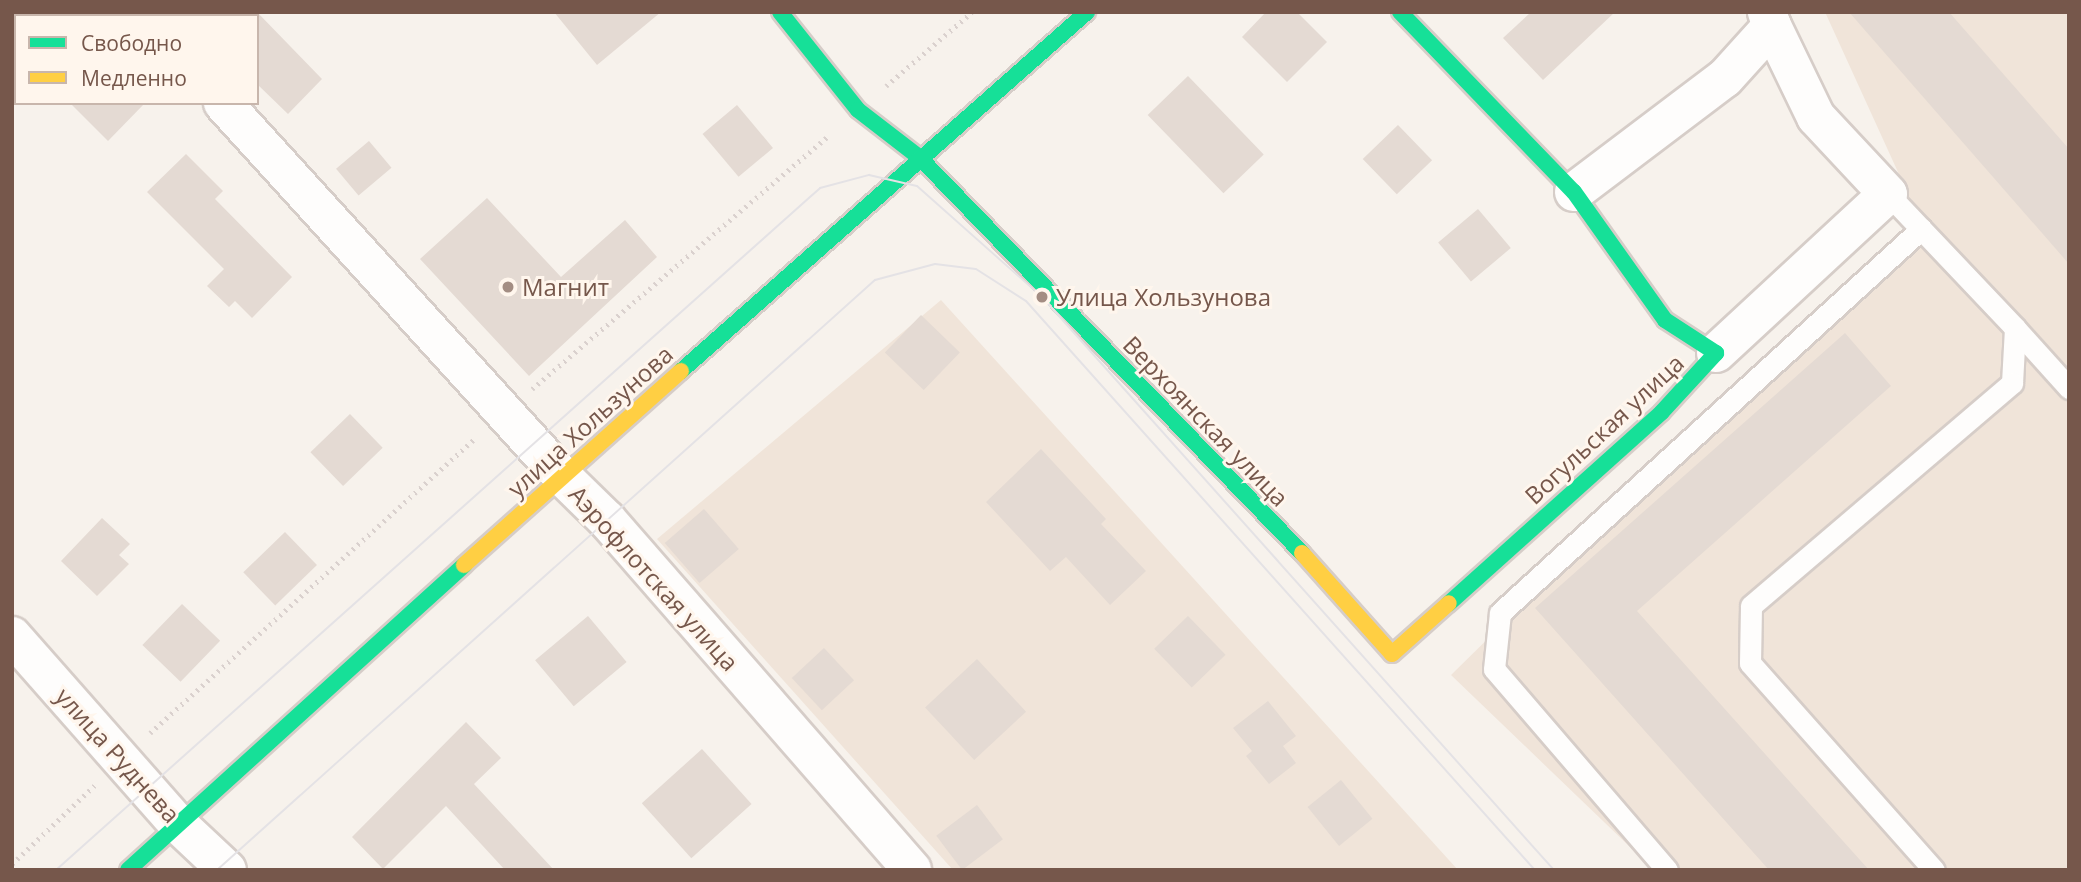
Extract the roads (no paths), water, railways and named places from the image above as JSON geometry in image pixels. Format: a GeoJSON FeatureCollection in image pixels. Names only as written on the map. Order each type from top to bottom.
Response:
{"type":"FeatureCollection","features":[{"type":"Feature","properties":{"kind":"street","name":"Верхоянская улица"},"geometry":{"type":"LineString","coordinates":[[780,12],[858,110],[920,158],[1300,550],[1392,654]]}},
{"type":"Feature","properties":{"kind":"street","name":"улица Хользунова"},"geometry":{"type":"LineString","coordinates":[[128,870],[562,476],[1087,12]]}},
{"type":"Feature","properties":{"kind":"street","name":"Вогульская улица"},"geometry":{"type":"LineString","coordinates":[[1392,654],[1661,413],[1716,353],[1665,320],[1574,191],[1400,12]]}},
{"type":"Feature","properties":{"kind":"street"},"geometry":{"type":"LineString","coordinates":[[1574,191],[1725,78],[1770,19],[1816,117],[1888,194],[1716,353]]}},
{"type":"Feature","properties":{"kind":"street","name":"Аэрофлотская улица"},"geometry":{"type":"LineString","coordinates":[[225,105],[562,476],[607,520],[912,870]]}},
{"type":"Feature","properties":{"kind":"street","name":"улица Руднева"},"geometry":{"type":"LineString","coordinates":[[12,636],[178,824],[227,870]]}},
{"type":"Feature","properties":{"kind":"lane"},"geometry":{"type":"LineString","coordinates":[[1888,194],[2069,388]]}},
{"type":"Feature","properties":{"kind":"lane"},"geometry":{"type":"LineString","coordinates":[[1667,870],[1494,669],[1500,613],[1921,229]]}},
{"type":"Feature","properties":{"kind":"lane"},"geometry":{"type":"LineString","coordinates":[[1934,870],[1750,663],[1751,607],[2012,383],[2015,328]]}},
{"type":"Feature","properties":{"kind":"tram line"},"geometry":{"type":"LineString","coordinates":[[56,870],[820,188],[869,175],[917,186],[1042,297],[1554,870]]}},
{"type":"Feature","properties":{"kind":"tram line"},"geometry":{"type":"LineString","coordinates":[[217,870],[875,280],[935,264],[976,269],[1026,301],[1535,870]]}},
{"type":"Feature","properties":{"kind":"place","name":"Магнит"},"geometry":{"type":"Point","coordinates":[508,287]}},
{"type":"Feature","properties":{"kind":"place","name":"Улица Хользунова"},"geometry":{"type":"Point","coordinates":[1042,297]}}]}
